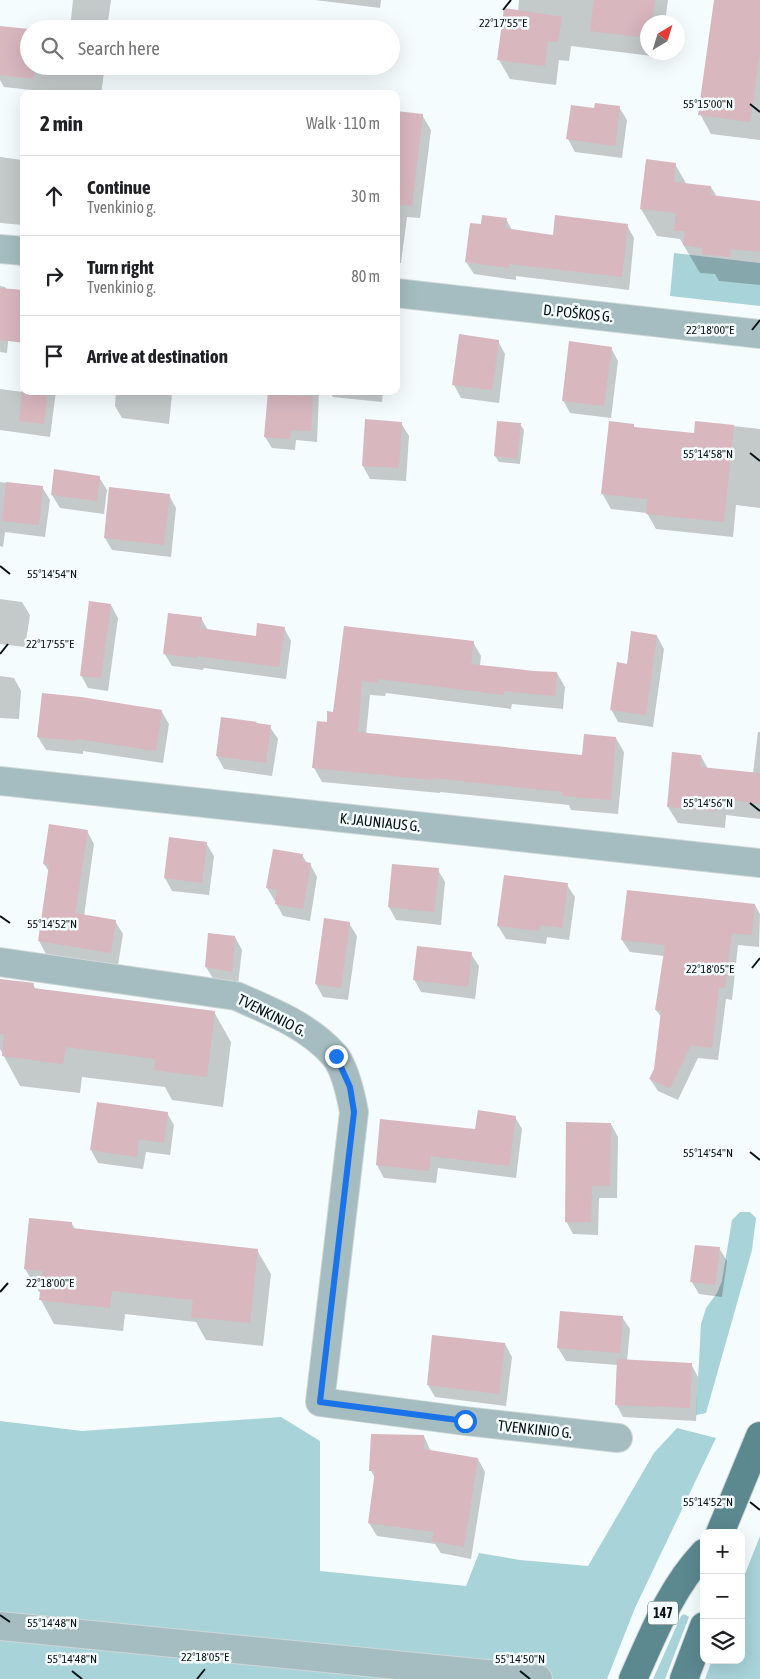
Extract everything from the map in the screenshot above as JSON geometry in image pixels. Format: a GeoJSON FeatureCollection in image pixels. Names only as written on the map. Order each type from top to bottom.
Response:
{"type":"FeatureCollection","features":[{"type":"Feature","properties":{"kind":"main road"},"geometry":{"type":"LineString","coordinates":[[722,1529],[760,1436]]}},
{"type":"Feature","properties":{"kind":"main road","name":"147"},"geometry":{"type":"LineString","coordinates":[[633,1679],[668,1601],[690,1567],[700,1557]]}},
{"type":"Feature","properties":{"kind":"main road"},"geometry":{"type":"LineString","coordinates":[[684,1679],[700,1637]]}},
{"type":"Feature","properties":{"kind":"street"},"geometry":{"type":"LineString","coordinates":[[0,249],[20,252]]}},
{"type":"Feature","properties":{"kind":"street","name":"D. POŠKOS G."},"geometry":{"type":"LineString","coordinates":[[400,293],[760,334]]}},
{"type":"Feature","properties":{"kind":"street","name":"K. JAUNIAUS G."},"geometry":{"type":"LineString","coordinates":[[0,781],[760,864]]}},
{"type":"Feature","properties":{"kind":"street","name":"TVENKINIO G."},"geometry":{"type":"LineString","coordinates":[[0,962],[236,996],[272,1012],[307,1032],[336,1056],[350,1087],[354,1112],[320,1402],[618,1438]]}},
{"type":"Feature","properties":{"kind":"street"},"geometry":{"type":"LineString","coordinates":[[0,1626],[538,1679]]}},
{"type":"Feature","properties":{"kind":"shaded area"},"geometry":{"type":"Polygon","coordinates":[[[674,253],[760,263],[760,306],[670,296],[674,253]]]}},
{"type":"Feature","properties":{"kind":"shaded area"},"geometry":{"type":"Polygon","coordinates":[[[740,1212],[750,1212],[756,1218],[752,1250],[706,1413],[696,1415],[701,1324],[706,1308],[717,1293],[722,1281],[732,1220],[740,1212]]]}},
{"type":"Feature","properties":{"kind":"shaded area"},"geometry":{"type":"Polygon","coordinates":[[[281,1417],[320,1441],[320,1571],[466,1586],[479,1553],[520,1560],[588,1566],[654,1453],[677,1428],[716,1438],[635,1608],[607,1679],[0,1679],[0,1421],[82,1431],[281,1417]]]}},
{"type":"Feature","properties":{"kind":"shaded area"},"geometry":{"type":"Polygon","coordinates":[[[760,1536],[760,1679],[705,1679],[711,1664],[745,1664],[745,1574],[760,1536]]]}},
{"type":"Feature","properties":{"kind":"shaded area"},"geometry":{"type":"Polygon","coordinates":[[[684,1614],[689,1617],[665,1679],[653,1679],[681,1616],[684,1614]]]}},
{"type":"Feature","properties":{"kind":"building"},"geometry":{"type":"Polygon","coordinates":[[[594,0],[655,0],[653,15],[640,15],[640,37],[590,31],[594,0]]]}},
{"type":"Feature","properties":{"kind":"building"},"geometry":{"type":"Polygon","coordinates":[[[714,0],[760,0],[760,51],[750,122],[698,115],[714,0]]]}},
{"type":"Feature","properties":{"kind":"building"},"geometry":{"type":"Polygon","coordinates":[[[504,8],[562,17],[558,42],[548,41],[545,66],[497,60],[504,8]]]}},
{"type":"Feature","properties":{"kind":"building"},"geometry":{"type":"Polygon","coordinates":[[[0,26],[20,28],[20,75],[34,75],[33,79],[0,75],[0,26]]]}},
{"type":"Feature","properties":{"kind":"building"},"geometry":{"type":"Polygon","coordinates":[[[595,103],[620,106],[615,146],[566,139],[571,105],[594,108],[595,103]]]}},
{"type":"Feature","properties":{"kind":"building"},"geometry":{"type":"Polygon","coordinates":[[[400,111],[423,114],[412,206],[400,205],[400,111]]]}},
{"type":"Feature","properties":{"kind":"building"},"geometry":{"type":"Polygon","coordinates":[[[646,159],[676,163],[674,182],[711,186],[711,195],[760,201],[760,252],[731,249],[730,257],[702,254],[702,248],[683,245],[685,231],[674,231],[676,213],[640,209],[646,159]]]}},
{"type":"Feature","properties":{"kind":"building"},"geometry":{"type":"Polygon","coordinates":[[[482,215],[507,218],[505,228],[553,235],[555,215],[628,224],[622,277],[510,264],[509,268],[465,262],[470,223],[481,224],[482,215]]]}},
{"type":"Feature","properties":{"kind":"building"},"geometry":{"type":"Polygon","coordinates":[[[0,288],[20,290],[20,342],[0,340],[0,288]]]}},
{"type":"Feature","properties":{"kind":"building"},"geometry":{"type":"Polygon","coordinates":[[[459,334],[499,340],[492,390],[452,385],[459,334]]]}},
{"type":"Feature","properties":{"kind":"building"},"geometry":{"type":"Polygon","coordinates":[[[569,341],[612,347],[604,406],[562,401],[569,341]]]}},
{"type":"Feature","properties":{"kind":"building"},"geometry":{"type":"Polygon","coordinates":[[[22,395],[48,395],[44,424],[19,421],[22,395]]]}},
{"type":"Feature","properties":{"kind":"building"},"geometry":{"type":"Polygon","coordinates":[[[268,395],[313,396],[311,431],[291,430],[290,439],[264,437],[268,395]]]}},
{"type":"Feature","properties":{"kind":"building"},"geometry":{"type":"Polygon","coordinates":[[[365,419],[402,422],[399,468],[362,466],[365,419]]]}},
{"type":"Feature","properties":{"kind":"building"},"geometry":{"type":"Polygon","coordinates":[[[497,421],[521,423],[517,459],[494,456],[497,421]]]}},
{"type":"Feature","properties":{"kind":"building"},"geometry":{"type":"Polygon","coordinates":[[[609,421],[634,424],[634,427],[694,433],[695,421],[734,425],[724,522],[646,514],[647,499],[601,494],[609,421]]]}},
{"type":"Feature","properties":{"kind":"building"},"geometry":{"type":"Polygon","coordinates":[[[54,469],[100,476],[97,501],[51,495],[54,469]]]}},
{"type":"Feature","properties":{"kind":"building"},"geometry":{"type":"Polygon","coordinates":[[[6,482],[43,486],[39,525],[2,521],[6,482]]]}},
{"type":"Feature","properties":{"kind":"building"},"geometry":{"type":"Polygon","coordinates":[[[109,487],[170,494],[164,545],[104,538],[109,487]]]}},
{"type":"Feature","properties":{"kind":"building"},"geometry":{"type":"Polygon","coordinates":[[[89,601],[111,604],[101,678],[80,676],[89,601]]]}},
{"type":"Feature","properties":{"kind":"building"},"geometry":{"type":"Polygon","coordinates":[[[168,613],[202,617],[200,628],[256,636],[257,623],[285,627],[279,667],[197,656],[197,658],[163,654],[168,613]]]}},
{"type":"Feature","properties":{"kind":"building"},"geometry":{"type":"Polygon","coordinates":[[[344,626],[474,641],[471,664],[557,672],[555,696],[504,691],[504,695],[378,679],[378,683],[362,681],[358,732],[582,755],[584,734],[616,737],[611,800],[562,796],[562,792],[433,778],[433,780],[312,768],[317,721],[327,722],[327,711],[333,712],[344,626]]]}},
{"type":"Feature","properties":{"kind":"building"},"geometry":{"type":"Polygon","coordinates":[[[631,631],[657,635],[646,715],[610,710],[617,662],[627,664],[631,631]]]}},
{"type":"Feature","properties":{"kind":"building"},"geometry":{"type":"Polygon","coordinates":[[[42,693],[81,697],[162,710],[156,751],[77,739],[76,741],[37,737],[42,693]]]}},
{"type":"Feature","properties":{"kind":"building"},"geometry":{"type":"Polygon","coordinates":[[[221,717],[271,725],[266,763],[216,756],[221,717]]]}},
{"type":"Feature","properties":{"kind":"building"},"geometry":{"type":"Polygon","coordinates":[[[672,752],[701,755],[701,767],[760,773],[760,804],[717,798],[716,811],[667,807],[672,752]]]}},
{"type":"Feature","properties":{"kind":"building"},"geometry":{"type":"Polygon","coordinates":[[[49,824],[88,830],[75,913],[116,920],[111,953],[38,941],[49,865],[43,864],[49,824]]]}},
{"type":"Feature","properties":{"kind":"building"},"geometry":{"type":"Polygon","coordinates":[[[169,837],[207,842],[202,883],[164,878],[169,837]]]}},
{"type":"Feature","properties":{"kind":"building"},"geometry":{"type":"Polygon","coordinates":[[[273,849],[303,854],[302,861],[311,863],[303,909],[275,904],[277,890],[266,888],[273,849]]]}},
{"type":"Feature","properties":{"kind":"building"},"geometry":{"type":"Polygon","coordinates":[[[392,864],[439,868],[434,912],[388,907],[392,864]]]}},
{"type":"Feature","properties":{"kind":"building"},"geometry":{"type":"Polygon","coordinates":[[[504,875],[568,883],[562,928],[540,925],[539,931],[497,926],[504,875]]]}},
{"type":"Feature","properties":{"kind":"building"},"geometry":{"type":"Polygon","coordinates":[[[627,890],[755,904],[752,935],[732,933],[725,988],[719,987],[712,1048],[691,1045],[670,1088],[649,1079],[654,1069],[661,1011],[655,1010],[665,945],[621,940],[627,890]]]}},
{"type":"Feature","properties":{"kind":"building"},"geometry":{"type":"Polygon","coordinates":[[[324,918],[350,922],[341,988],[315,984],[324,918]]]}},
{"type":"Feature","properties":{"kind":"building"},"geometry":{"type":"Polygon","coordinates":[[[208,933],[235,936],[232,972],[205,967],[208,933]]]}},
{"type":"Feature","properties":{"kind":"building"},"geometry":{"type":"Polygon","coordinates":[[[417,946],[472,952],[468,987],[413,980],[417,946]]]}},
{"type":"Feature","properties":{"kind":"building"},"geometry":{"type":"Polygon","coordinates":[[[0,979],[34,983],[33,988],[215,1011],[207,1077],[154,1070],[155,1059],[66,1047],[63,1064],[2,1056],[4,1034],[0,1034],[0,979]]]}},
{"type":"Feature","properties":{"kind":"building"},"geometry":{"type":"Polygon","coordinates":[[[97,1102],[168,1112],[164,1143],[139,1139],[137,1157],[90,1150],[97,1102]]]}},
{"type":"Feature","properties":{"kind":"building"},"geometry":{"type":"Polygon","coordinates":[[[478,1110],[516,1116],[509,1166],[431,1156],[429,1171],[376,1165],[380,1119],[475,1129],[478,1110]]]}},
{"type":"Feature","properties":{"kind":"building"},"geometry":{"type":"Polygon","coordinates":[[[566,1122],[611,1123],[610,1186],[592,1186],[591,1222],[565,1222],[566,1122]]]}},
{"type":"Feature","properties":{"kind":"building"},"geometry":{"type":"Polygon","coordinates":[[[29,1218],[72,1222],[72,1228],[258,1249],[250,1323],[191,1317],[193,1300],[112,1291],[110,1308],[39,1300],[43,1271],[24,1269],[29,1218]]]}},
{"type":"Feature","properties":{"kind":"building"},"geometry":{"type":"Polygon","coordinates":[[[695,1245],[720,1247],[715,1285],[690,1282],[695,1245]]]}},
{"type":"Feature","properties":{"kind":"building"},"geometry":{"type":"Polygon","coordinates":[[[560,1311],[623,1316],[620,1353],[557,1348],[560,1311]]]}},
{"type":"Feature","properties":{"kind":"building"},"geometry":{"type":"Polygon","coordinates":[[[432,1335],[505,1343],[499,1394],[427,1385],[432,1335]]]}},
{"type":"Feature","properties":{"kind":"building"},"geometry":{"type":"Polygon","coordinates":[[[617,1359],[692,1363],[690,1408],[615,1405],[617,1359]]]}},
{"type":"Feature","properties":{"kind":"building"},"geometry":{"type":"Polygon","coordinates":[[[371,1434],[424,1435],[424,1449],[478,1458],[464,1547],[432,1541],[434,1532],[368,1523],[375,1471],[369,1471],[371,1434]]]}},
{"type":"Feature","properties":{"kind":"route"},"geometry":{"type":"LineString","coordinates":[[336,1056],[350,1087],[354,1112],[320,1402],[465,1421]]}}]}
